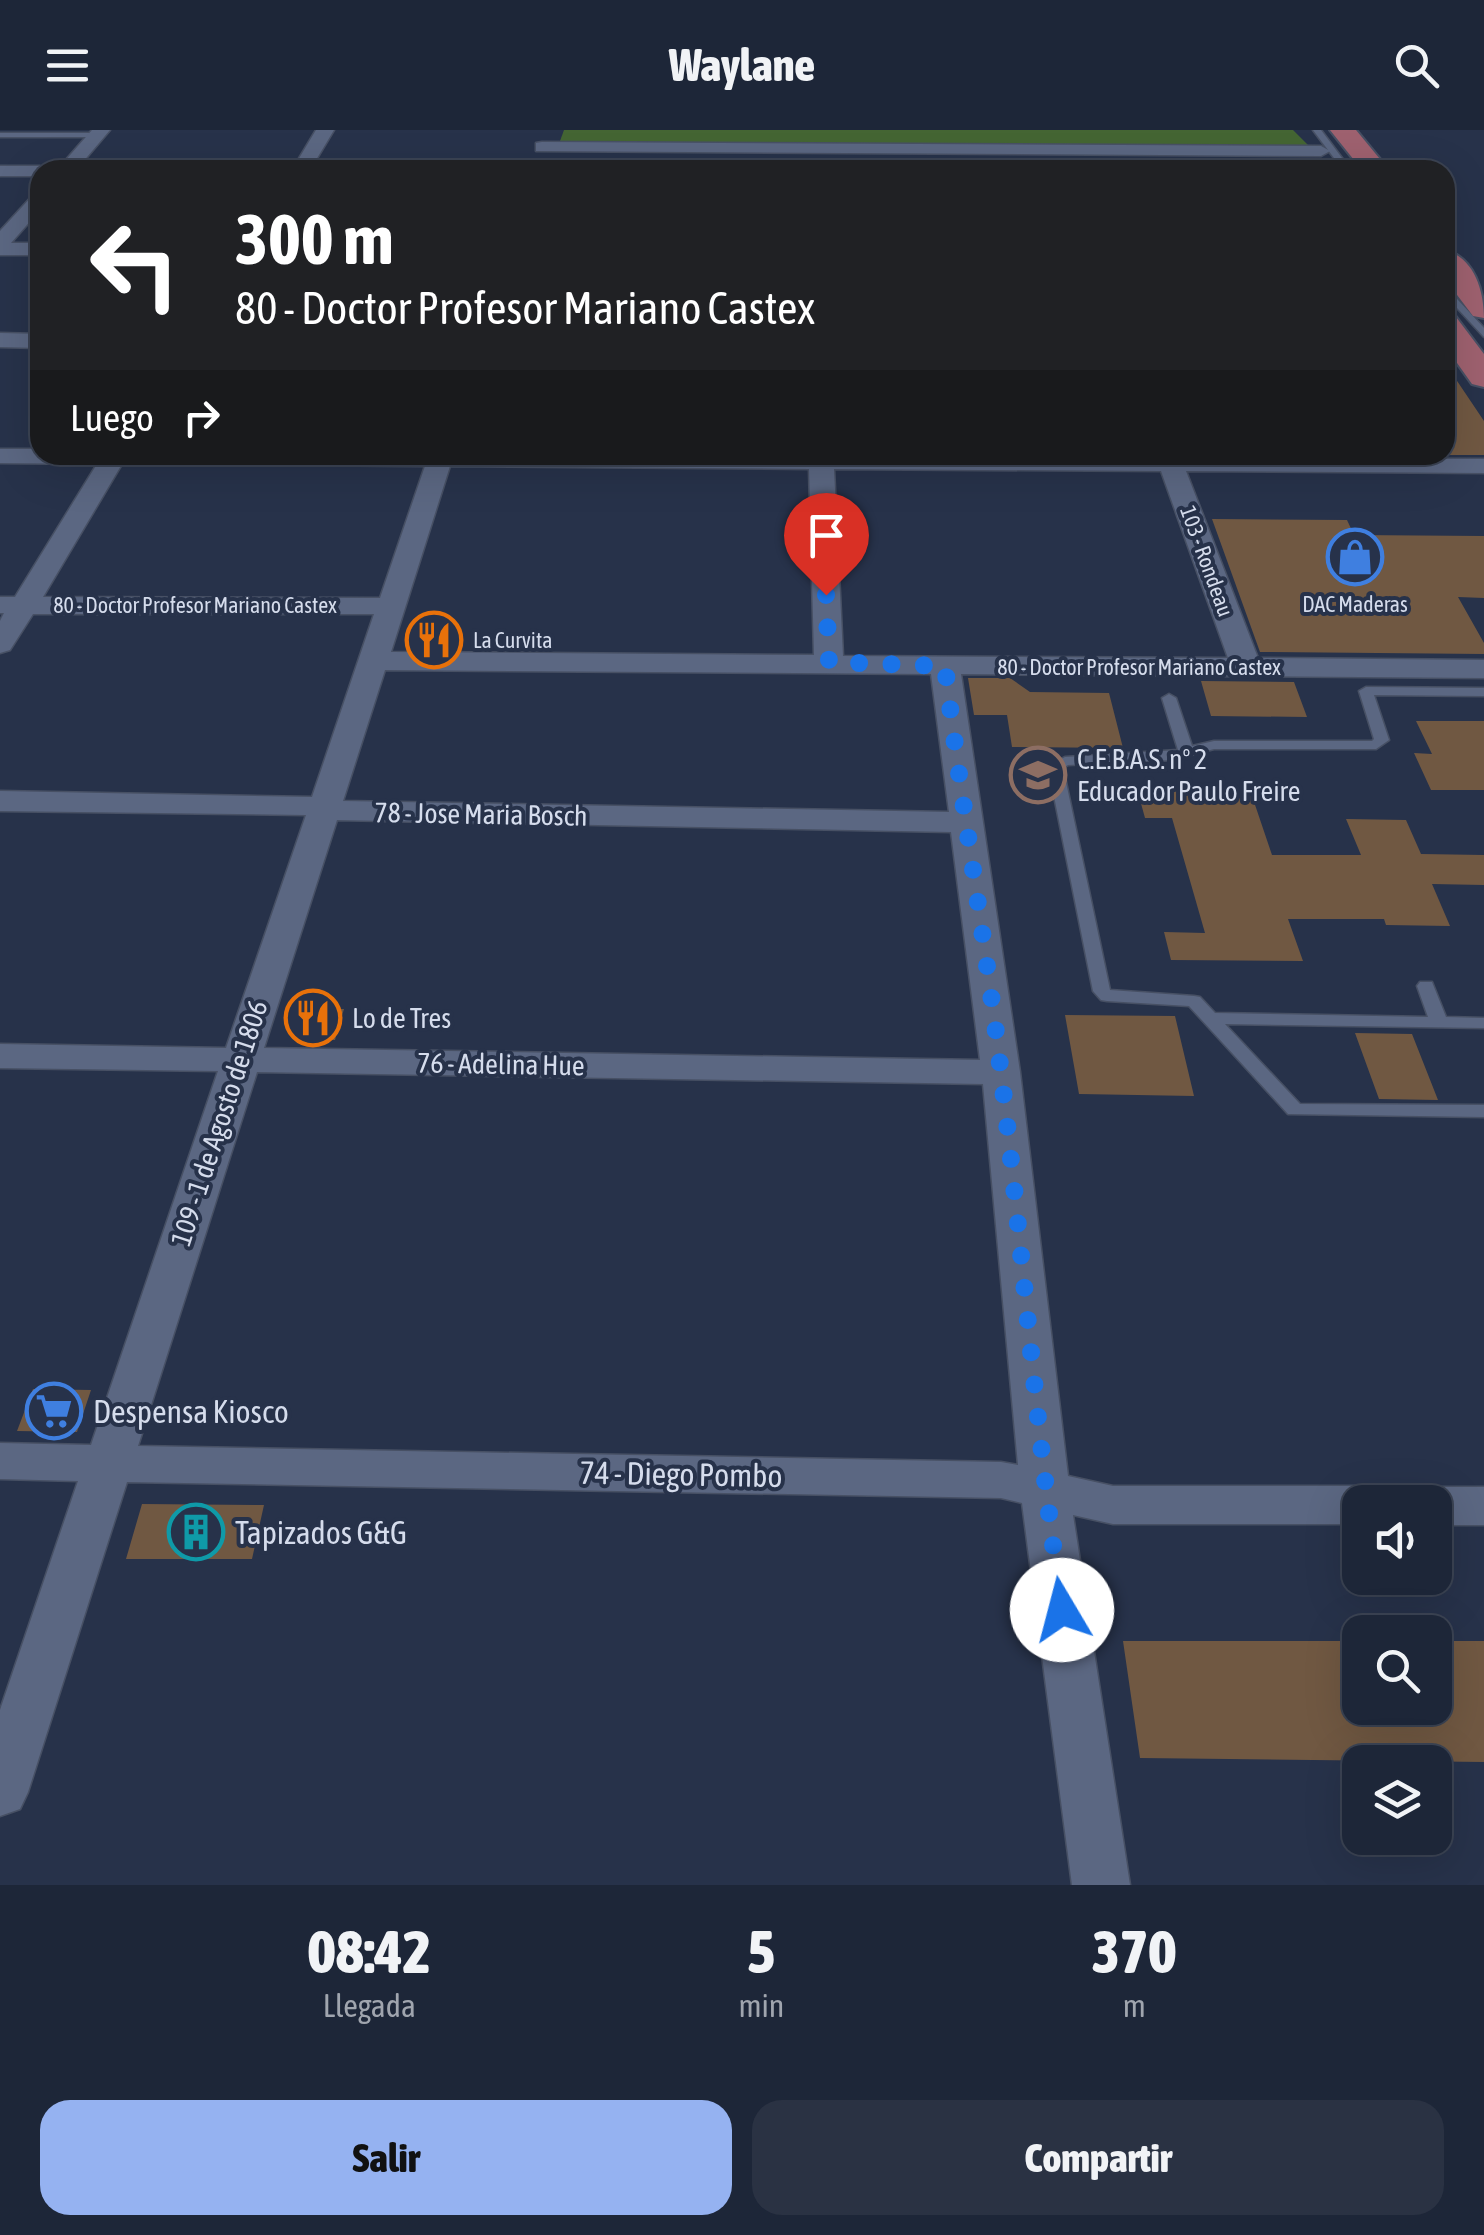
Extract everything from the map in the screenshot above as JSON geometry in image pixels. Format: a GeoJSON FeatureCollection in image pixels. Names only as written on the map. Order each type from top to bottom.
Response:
{"type":"FeatureCollection","features":[{"type":"Feature","properties":{"kind":"main road"},"geometry":{"type":"LineString","coordinates":[[1455,272],[1484,309]]}},
{"type":"Feature","properties":{"kind":"main road"},"geometry":{"type":"LineString","coordinates":[[1464,344],[1484,377]]}},
{"type":"Feature","properties":{"kind":"street"},"geometry":{"type":"LineString","coordinates":[[307,160],[325,130]]}},
{"type":"Feature","properties":{"kind":"street"},"geometry":{"type":"LineString","coordinates":[[75,160],[99,133]]}},
{"type":"Feature","properties":{"kind":"street"},"geometry":{"type":"LineString","coordinates":[[545,139],[814,149],[1060,150],[1322,142]]}},
{"type":"Feature","properties":{"kind":"street"},"geometry":{"type":"LineString","coordinates":[[814,149],[815,160]]}},
{"type":"Feature","properties":{"kind":"street"},"geometry":{"type":"LineString","coordinates":[[1060,150],[1064,160]]}},
{"type":"Feature","properties":{"kind":"street"},"geometry":{"type":"LineString","coordinates":[[0,171],[30,171]]}},
{"type":"Feature","properties":{"kind":"street"},"geometry":{"type":"LineString","coordinates":[[0,246],[30,210]]}},
{"type":"Feature","properties":{"kind":"street"},"geometry":{"type":"LineString","coordinates":[[0,246],[30,248]]}},
{"type":"Feature","properties":{"kind":"street"},"geometry":{"type":"LineString","coordinates":[[0,340],[30,341]]}},
{"type":"Feature","properties":{"kind":"street"},"geometry":{"type":"LineString","coordinates":[[0,456],[30,456]]}},
{"type":"Feature","properties":{"kind":"street"},"geometry":{"type":"LineString","coordinates":[[0,644],[12,605],[109,465]]}},
{"type":"Feature","properties":{"kind":"street","name":"109 - 1 de Agosto de 1806"},"geometry":{"type":"LineString","coordinates":[[0,1792],[438,465]]}},
{"type":"Feature","properties":{"kind":"street"},"geometry":{"type":"LineString","coordinates":[[821,465],[829,662]]}},
{"type":"Feature","properties":{"kind":"street","name":"103 - Rondeau"},"geometry":{"type":"LineString","coordinates":[[1171,465],[1246,667]]}},
{"type":"Feature","properties":{"kind":"street"},"geometry":{"type":"LineString","coordinates":[[1432,465],[1484,466]]}},
{"type":"Feature","properties":{"kind":"street","name":"80 - Doctor Profesor Mariano Castex"},"geometry":{"type":"LineString","coordinates":[[12,605],[391,606]]}},
{"type":"Feature","properties":{"kind":"street","name":"80 - Doctor Profesor Mariano Castex"},"geometry":{"type":"LineString","coordinates":[[374,661],[1484,670]]}},
{"type":"Feature","properties":{"kind":"street"},"geometry":{"type":"LineString","coordinates":[[945,666],[963,822],[1001,1072],[1045,1492],[1100,1885]]}},
{"type":"Feature","properties":{"kind":"street","name":"78 - Jose Maria Bosch"},"geometry":{"type":"LineString","coordinates":[[0,801],[326,808],[353,812],[963,822]]}},
{"type":"Feature","properties":{"kind":"street","name":"76 - Adelina Hue"},"geometry":{"type":"LineString","coordinates":[[0,1056],[1001,1072]]}},
{"type":"Feature","properties":{"kind":"street","name":"74 - Diego Pombo"},"geometry":{"type":"LineString","coordinates":[[0,1461],[1001,1480],[1113,1504],[1342,1506]]}},
{"type":"Feature","properties":{"kind":"street"},"geometry":{"type":"LineString","coordinates":[[1452,1506],[1484,1506]]}},
{"type":"Feature","properties":{"kind":"lane"},"geometry":{"type":"LineString","coordinates":[[0,135],[99,133]]}},
{"type":"Feature","properties":{"kind":"lane"},"geometry":{"type":"LineString","coordinates":[[1322,142],[1355,157]]}},
{"type":"Feature","properties":{"kind":"lane"},"geometry":{"type":"LineString","coordinates":[[1322,142],[1355,157]]}},
{"type":"Feature","properties":{"kind":"lane"},"geometry":{"type":"LineString","coordinates":[[1455,318],[1464,344]]}},
{"type":"Feature","properties":{"kind":"lane"},"geometry":{"type":"LineString","coordinates":[[1484,692],[1366,691],[1382,740],[1376,744],[1214,745],[1160,758],[1066,761],[1055,766],[1102,991],[1114,997],[1188,1000],[1210,1018],[1287,1105],[1296,1110],[1484,1110]]}},
{"type":"Feature","properties":{"kind":"lane"},"geometry":{"type":"LineString","coordinates":[[1169,698],[1186,752]]}},
{"type":"Feature","properties":{"kind":"lane"},"geometry":{"type":"LineString","coordinates":[[1426,986],[1439,1022]]}},
{"type":"Feature","properties":{"kind":"lane"},"geometry":{"type":"LineString","coordinates":[[1210,1018],[1484,1023]]}},
{"type":"Feature","properties":{"kind":"green space"},"geometry":{"type":"Polygon","coordinates":[[[564,130],[1293,130],[1308,145],[1307,148],[560,141],[564,130]]]}},
{"type":"Feature","properties":{"kind":"building"},"geometry":{"type":"Polygon","coordinates":[[[1455,378],[1484,421],[1484,455],[1455,455],[1455,378]]]}},
{"type":"Feature","properties":{"kind":"building"},"geometry":{"type":"Polygon","coordinates":[[[1212,519],[1347,520],[1354,535],[1484,536],[1484,598],[1458,597],[1484,643],[1484,654],[1260,652],[1212,519]]]}},
{"type":"Feature","properties":{"kind":"building"},"geometry":{"type":"Polygon","coordinates":[[[968,678],[1010,678],[1030,692],[1109,693],[1123,748],[1012,747],[1007,715],[974,715],[968,678]]]}},
{"type":"Feature","properties":{"kind":"building"},"geometry":{"type":"Polygon","coordinates":[[[1201,681],[1294,682],[1307,717],[1211,716],[1201,681]]]}},
{"type":"Feature","properties":{"kind":"building"},"geometry":{"type":"Polygon","coordinates":[[[1416,721],[1484,721],[1484,790],[1431,790],[1414,753],[1432,754],[1416,721]]]}},
{"type":"Feature","properties":{"kind":"building"},"geometry":{"type":"Polygon","coordinates":[[[1137,789],[1250,790],[1272,855],[1361,855],[1346,819],[1406,820],[1421,854],[1484,855],[1484,885],[1432,884],[1450,926],[1386,925],[1384,919],[1288,919],[1303,961],[1171,960],[1164,932],[1205,933],[1172,818],[1145,818],[1137,789]]]}},
{"type":"Feature","properties":{"kind":"building","name":"Lo de Tres"},"geometry":{"type":"Polygon","coordinates":[[[298,1008],[344,1009],[335,1040],[289,1035],[298,1008]]]}},
{"type":"Feature","properties":{"kind":"building"},"geometry":{"type":"Polygon","coordinates":[[[1065,1015],[1175,1016],[1194,1096],[1079,1094],[1065,1015]]]}},
{"type":"Feature","properties":{"kind":"building"},"geometry":{"type":"Polygon","coordinates":[[[1355,1033],[1412,1034],[1438,1100],[1379,1099],[1355,1033]]]}},
{"type":"Feature","properties":{"kind":"building","name":"Despensa Kiosco"},"geometry":{"type":"Polygon","coordinates":[[[33,1389],[91,1390],[77,1432],[17,1431],[33,1389]]]}},
{"type":"Feature","properties":{"kind":"building","name":"Tapizados G&G"},"geometry":{"type":"Polygon","coordinates":[[[142,1504],[264,1505],[252,1559],[126,1559],[142,1504]]]}},
{"type":"Feature","properties":{"kind":"building"},"geometry":{"type":"Polygon","coordinates":[[[1123,1641],[1342,1641],[1342,1725],[1452,1725],[1452,1641],[1484,1641],[1484,1762],[1452,1762],[1452,1745],[1342,1745],[1342,1760],[1140,1758],[1123,1641]]]}},
{"type":"Feature","properties":{"kind":"place","name":"DAC Maderas"},"geometry":{"type":"Point","coordinates":[1355,557]}},
{"type":"Feature","properties":{"kind":"place","name":"La Curvita"},"geometry":{"type":"Point","coordinates":[434,640]}},
{"type":"Feature","properties":{"kind":"place","name":"C.E.B.A.S. nº 2 Educador Paulo Freire"},"geometry":{"type":"Point","coordinates":[1038,775]}},
{"type":"Feature","properties":{"kind":"place","name":"Lo de Tres"},"geometry":{"type":"Point","coordinates":[313,1018]}},
{"type":"Feature","properties":{"kind":"place","name":"Despensa Kiosco"},"geometry":{"type":"Point","coordinates":[54,1411]}},
{"type":"Feature","properties":{"kind":"place","name":"Tapizados G&G"},"geometry":{"type":"Point","coordinates":[196,1532]}},
{"type":"Feature","properties":{"kind":"route"},"geometry":{"type":"LineString","coordinates":[[826,595],[829,662],[945,666],[963,822],[1001,1072],[1045,1492],[1062,1610]]}}]}
